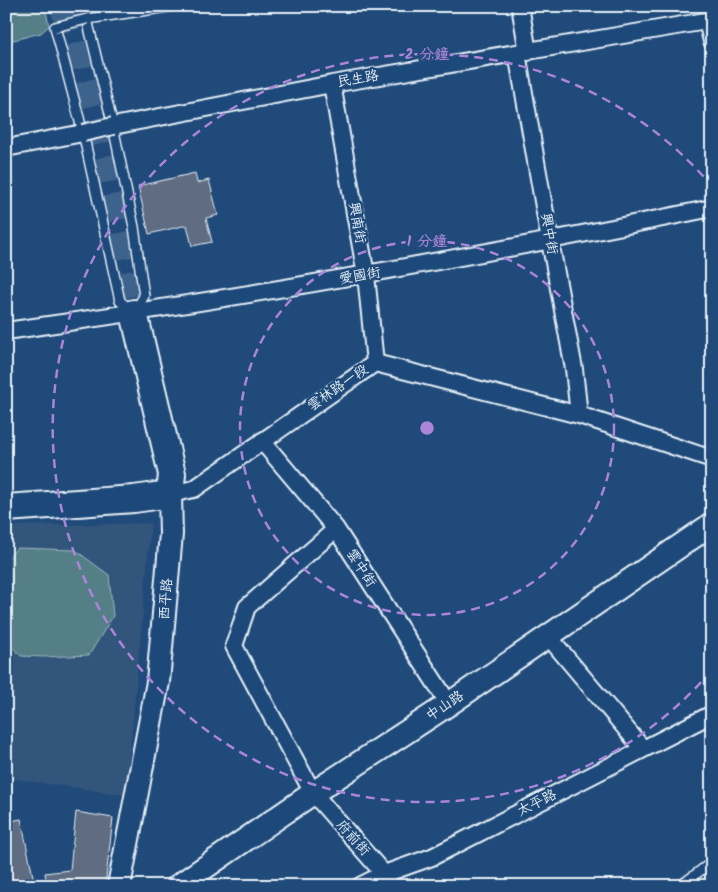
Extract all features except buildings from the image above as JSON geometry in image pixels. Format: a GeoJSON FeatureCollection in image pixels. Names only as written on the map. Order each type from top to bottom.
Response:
{"type":"FeatureCollection","features":[{"type":"Feature","properties":{"kind":"main road","name":"西平路"},"geometry":{"type":"LineString","coordinates":[[134,313],[172,474],[170,494]]}},
{"type":"Feature","properties":{"kind":"main road","name":"雲林路一段"},"geometry":{"type":"LineString","coordinates":[[6,508],[134,499],[170,494]]}},
{"type":"Feature","properties":{"kind":"street","name":"興中街"},"geometry":{"type":"LineString","coordinates":[[520,6],[523,52],[550,241],[574,369],[579,415]]}},
{"type":"Feature","properties":{"kind":"street","name":"民生路"},"geometry":{"type":"LineString","coordinates":[[6,148],[332,84],[710,21]]}},
{"type":"Feature","properties":{"kind":"street"},"geometry":{"type":"LineString","coordinates":[[710,21],[712,42]]}},
{"type":"Feature","properties":{"kind":"street","name":"興南街"},"geometry":{"type":"LineString","coordinates":[[332,84],[366,275],[375,363]]}},
{"type":"Feature","properties":{"kind":"street","name":"愛國街"},"geometry":{"type":"LineString","coordinates":[[6,331],[134,313],[366,275],[550,241],[712,208]]}},
{"type":"Feature","properties":{"kind":"street","name":"雲林路一段"},"geometry":{"type":"LineString","coordinates":[[170,494],[194,489],[375,363],[579,415],[712,459]]}},
{"type":"Feature","properties":{"kind":"street","name":"雲中街"},"geometry":{"type":"LineString","coordinates":[[262,441],[336,529],[449,704]]}},
{"type":"Feature","properties":{"kind":"street","name":"西平路"},"geometry":{"type":"LineString","coordinates":[[119,886],[158,682],[171,534],[170,494]]}},
{"type":"Feature","properties":{"kind":"street","name":"中山路"},"geometry":{"type":"LineString","coordinates":[[178,886],[312,793],[449,704],[712,524]]}},
{"type":"Feature","properties":{"kind":"street","name":"府前街"},"geometry":{"type":"LineString","coordinates":[[336,529],[247,607],[234,646],[312,793],[387,880]]}},
{"type":"Feature","properties":{"kind":"street"},"geometry":{"type":"LineString","coordinates":[[548,636],[643,749]]}},
{"type":"Feature","properties":{"kind":"street","name":"太平路"},"geometry":{"type":"LineString","coordinates":[[360,886],[387,880],[712,714]]}},
{"type":"Feature","properties":{"kind":"lane"},"geometry":{"type":"LineString","coordinates":[[87,19],[113,126],[134,227],[144,296],[134,313],[120,301],[84,133],[55,27],[87,19],[174,6]]}},
{"type":"Feature","properties":{"kind":"lane"},"geometry":{"type":"LineString","coordinates":[[680,886],[712,862]]}},
{"type":"Feature","properties":{"kind":"shaded area"},"geometry":{"type":"Polygon","coordinates":[[[151,523],[126,795],[6,778],[6,526],[151,523]]]}},
{"type":"Feature","properties":{"kind":"green space"},"geometry":{"type":"Polygon","coordinates":[[[45,6],[49,26],[41,33],[6,42],[6,9],[45,6]]]}},
{"type":"Feature","properties":{"kind":"green space"},"geometry":{"type":"Polygon","coordinates":[[[17,548],[75,550],[109,575],[113,616],[89,655],[21,656],[6,640],[6,560],[17,548]]]}},
{"type":"Feature","properties":{"kind":"tunnel"},"geometry":{"type":"LineString","coordinates":[[63,6],[108,178],[134,313]]}}]}
